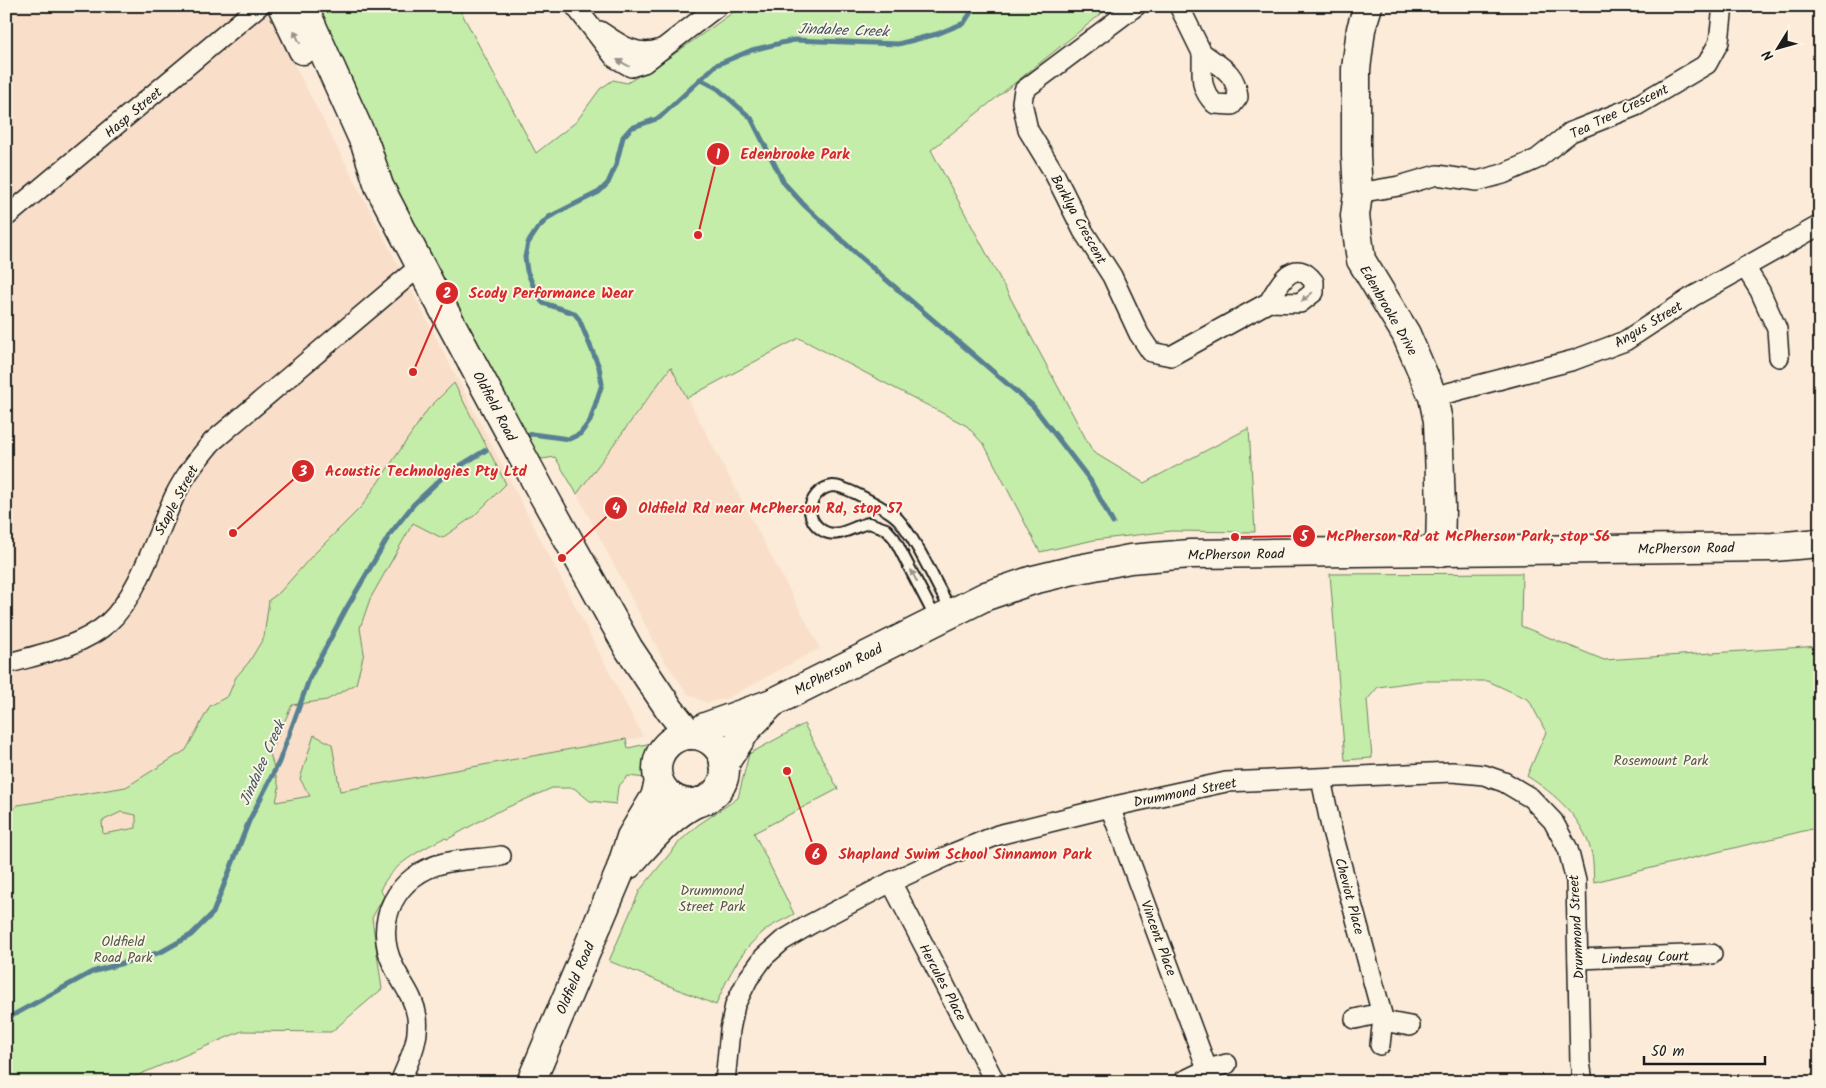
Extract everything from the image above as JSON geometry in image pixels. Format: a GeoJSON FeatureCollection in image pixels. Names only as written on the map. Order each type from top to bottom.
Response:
{"type":"FeatureCollection","features":[{"type":"Feature","properties":{"kind":"street","name":"Hasp Street"},"geometry":{"type":"LineString","coordinates":[[6,217],[259,6]]}},
{"type":"Feature","properties":{"kind":"street","name":"Oldfield Road"},"geometry":{"type":"LineString","coordinates":[[282,6],[355,154],[379,186]]}},
{"type":"Feature","properties":{"kind":"street","name":"Oldfield Road"},"geometry":{"type":"LineString","coordinates":[[303,6],[366,146],[379,186],[420,266],[540,491],[629,649],[686,737]]}},
{"type":"Feature","properties":{"kind":"street"},"geometry":{"type":"LineString","coordinates":[[580,12],[611,54],[626,66],[634,67],[642,64],[718,6]]}},
{"type":"Feature","properties":{"kind":"street","name":"Barklya Crescent"},"geometry":{"type":"LineString","coordinates":[[1136,6],[1024,90],[1022,102],[1028,130],[1053,171],[1083,231],[1112,276],[1139,334],[1151,352],[1171,356],[1269,302]]}},
{"type":"Feature","properties":{"kind":"street"},"geometry":{"type":"LineString","coordinates":[[1179,6],[1202,53]]}},
{"type":"Feature","properties":{"kind":"street","name":"Edenbrooke Drive"},"geometry":{"type":"LineString","coordinates":[[1368,6],[1361,29],[1356,69],[1358,193],[1355,216],[1361,260],[1406,334],[1433,397],[1438,421],[1442,508],[1440,552]]}},
{"type":"Feature","properties":{"kind":"street","name":"Tea Tree Crescent"},"geometry":{"type":"LineString","coordinates":[[1358,193],[1399,186],[1437,175],[1477,181],[1503,174],[1537,159],[1571,132],[1636,106],[1707,64],[1719,42],[1723,6]]}},
{"type":"Feature","properties":{"kind":"street","name":"Angus Street"},"geometry":{"type":"LineString","coordinates":[[1433,397],[1574,360],[1625,341],[1692,297],[1820,225]]}},
{"type":"Feature","properties":{"kind":"street","name":"Staple Street"},"geometry":{"type":"LineString","coordinates":[[6,664],[58,649],[88,636],[108,623],[129,597],[175,496],[191,468],[212,442],[420,266]]}},
{"type":"Feature","properties":{"kind":"street"},"geometry":{"type":"LineString","coordinates":[[1745,267],[1760,291],[1776,329],[1779,358]]}},
{"type":"Feature","properties":{"kind":"street","name":"McPherson Road"},"geometry":{"type":"LineString","coordinates":[[772,703],[986,596],[1033,580],[1130,558],[1190,554],[1772,547],[1820,543]]}},
{"type":"Feature","properties":{"kind":"street"},"geometry":{"type":"LineString","coordinates":[[686,737],[715,746],[722,754],[724,764],[721,784],[707,799],[698,802],[686,803],[675,799],[666,792],[659,782],[656,772],[657,760],[662,750],[686,737],[705,727],[719,721],[772,703]]}},
{"type":"Feature","properties":{"kind":"street"},"geometry":{"type":"LineString","coordinates":[[724,764],[747,729],[772,703]]}},
{"type":"Feature","properties":{"kind":"street","name":"Drummond Street"},"geometry":{"type":"LineString","coordinates":[[724,1082],[735,1005],[748,979],[764,957],[782,941],[809,925],[891,882],[998,835],[1110,807],[1226,782],[1452,772],[1484,775],[1504,782],[1531,798],[1553,821],[1568,849],[1576,881],[1580,1062],[1583,1082]]}},
{"type":"Feature","properties":{"kind":"street","name":"Cheviot Place"},"geometry":{"type":"LineString","coordinates":[[1321,779],[1331,827],[1382,1017],[1380,1045]]}},
{"type":"Feature","properties":{"kind":"street","name":"Oldfield Road"},"geometry":{"type":"LineString","coordinates":[[531,1082],[619,874],[631,837],[655,797],[659,782]]}},
{"type":"Feature","properties":{"kind":"street","name":"Oldfield Road"},"geometry":{"type":"LineString","coordinates":[[619,874],[667,823],[684,809],[698,802]]}},
{"type":"Feature","properties":{"kind":"street","name":"Vincent Place"},"geometry":{"type":"LineString","coordinates":[[1110,807],[1210,1076]]}},
{"type":"Feature","properties":{"kind":"street"},"geometry":{"type":"LineString","coordinates":[[400,1082],[417,1042],[417,1016],[410,994],[393,965],[385,938],[386,921],[391,901],[406,883],[424,871],[444,863],[501,856]]}},
{"type":"Feature","properties":{"kind":"street","name":"Hercules Place"},"geometry":{"type":"LineString","coordinates":[[891,882],[996,1082]]}},
{"type":"Feature","properties":{"kind":"street","name":"Lindesay Court"},"geometry":{"type":"LineString","coordinates":[[1578,959],[1712,954]]}},
{"type":"Feature","properties":{"kind":"street"},"geometry":{"type":"LineString","coordinates":[[1355,1020],[1382,1017],[1410,1026]]}},
{"type":"Feature","properties":{"kind":"street"},"geometry":{"type":"LineString","coordinates":[[1183,1081],[1210,1076],[1228,1064]]}},
{"type":"Feature","properties":{"kind":"lane"},"geometry":{"type":"LineString","coordinates":[[834,486],[844,488],[897,518],[914,544],[944,616],[890,534],[878,525],[869,523],[834,534],[824,532],[817,527],[811,518],[812,501],[824,489],[834,486]]}},
{"type":"Feature","properties":{"kind":"lane"},"geometry":{"type":"LineString","coordinates":[[901,550],[914,544]]}},
{"type":"Feature","properties":{"kind":"shaded area"},"geometry":{"type":"Polygon","coordinates":[[[6,6],[264,6],[643,737],[6,852],[6,6]]]}},
{"type":"Feature","properties":{"kind":"shaded area"},"geometry":{"type":"Polygon","coordinates":[[[671,367],[820,648],[728,698],[707,703],[688,694],[662,657],[577,494],[671,367]]]}},
{"type":"Feature","properties":{"kind":"green space"},"geometry":{"type":"Polygon","coordinates":[[[316,6],[458,6],[536,153],[576,122],[600,89],[613,80],[627,83],[670,57],[742,6],[1111,6],[931,150],[1093,452],[1144,483],[1249,428],[1255,532],[1171,531],[1094,540],[1040,552],[985,446],[967,426],[799,338],[687,398],[671,367],[577,494],[555,457],[542,459],[531,450],[394,187],[316,6]]]}},
{"type":"Feature","properties":{"kind":"green space","name":"Oldfield Road Park"},"geometry":{"type":"Polygon","coordinates":[[[454,383],[506,484],[474,516],[442,538],[413,523],[370,599],[360,628],[364,653],[356,684],[327,700],[292,705],[270,753],[279,788],[276,802],[310,796],[300,779],[314,735],[332,744],[340,791],[626,739],[628,748],[656,742],[655,779],[628,776],[618,787],[616,804],[590,801],[574,788],[552,788],[492,814],[448,839],[444,838],[399,865],[380,890],[384,896],[372,918],[382,989],[331,1032],[242,1031],[122,1082],[6,1082],[6,815],[18,805],[126,787],[186,750],[210,706],[228,696],[236,677],[249,662],[264,637],[269,600],[280,592],[310,558],[362,506],[428,409],[454,383]],[[121,812],[102,821],[103,834],[136,828],[136,815],[121,812]]]}},
{"type":"Feature","properties":{"kind":"green space","name":"Rosemount Park"},"geometry":{"type":"Polygon","coordinates":[[[1522,573],[1521,626],[1604,660],[1820,646],[1820,827],[1594,882],[1592,855],[1581,827],[1557,799],[1527,776],[1546,732],[1529,700],[1488,681],[1421,681],[1378,687],[1367,700],[1372,758],[1345,760],[1330,574],[1522,573]]]}},
{"type":"Feature","properties":{"kind":"green space","name":"Drummond Street Park"},"geometry":{"type":"Polygon","coordinates":[[[804,724],[838,789],[754,833],[794,914],[766,929],[755,939],[741,956],[716,1005],[609,961],[640,890],[681,840],[698,825],[738,798],[749,754],[804,724]]]}},
{"type":"Feature","properties":{"kind":"waterway","name":"Jindalee Creek"},"geometry":{"type":"LineString","coordinates":[[526,436],[532,434],[569,439],[580,434],[590,421],[602,384],[599,367],[579,319],[574,313],[543,303],[538,297],[527,271],[525,257],[528,243],[538,228],[549,217],[599,192],[608,183],[616,165],[623,137],[631,128],[659,118],[716,65],[752,50],[794,40],[898,44],[937,34],[964,23],[975,6]]}},
{"type":"Feature","properties":{"kind":"waterway"},"geometry":{"type":"LineString","coordinates":[[700,79],[717,88],[751,118],[784,183],[805,206],[860,257],[1033,406],[1090,480],[1113,523]]}},
{"type":"Feature","properties":{"kind":"waterway","name":"Jindalee Creek"},"geometry":{"type":"LineString","coordinates":[[6,1019],[92,972],[161,952],[191,935],[213,913],[249,821],[279,762],[310,677],[346,609],[390,534],[414,504],[445,475],[486,450]]}},
{"type":"Feature","properties":{"kind":"place","name":"Edenbrooke Park"},"geometry":{"type":"Point","coordinates":[698,235]}},
{"type":"Feature","properties":{"kind":"place","name":"Scody Performance Wear"},"geometry":{"type":"Point","coordinates":[413,372]}},
{"type":"Feature","properties":{"kind":"place","name":"Acoustic Technologies Pty Ltd"},"geometry":{"type":"Point","coordinates":[233,533]}},
{"type":"Feature","properties":{"kind":"place","name":"McPherson Rd at McPherson Park, stop 56"},"geometry":{"type":"Point","coordinates":[1235,537]}},
{"type":"Feature","properties":{"kind":"place","name":"Oldfield Rd near McPherson Rd, stop 57"},"geometry":{"type":"Point","coordinates":[562,558]}},
{"type":"Feature","properties":{"kind":"place","name":"Shapland Swim School Sinnamon Park"},"geometry":{"type":"Point","coordinates":[787,771]}}]}
